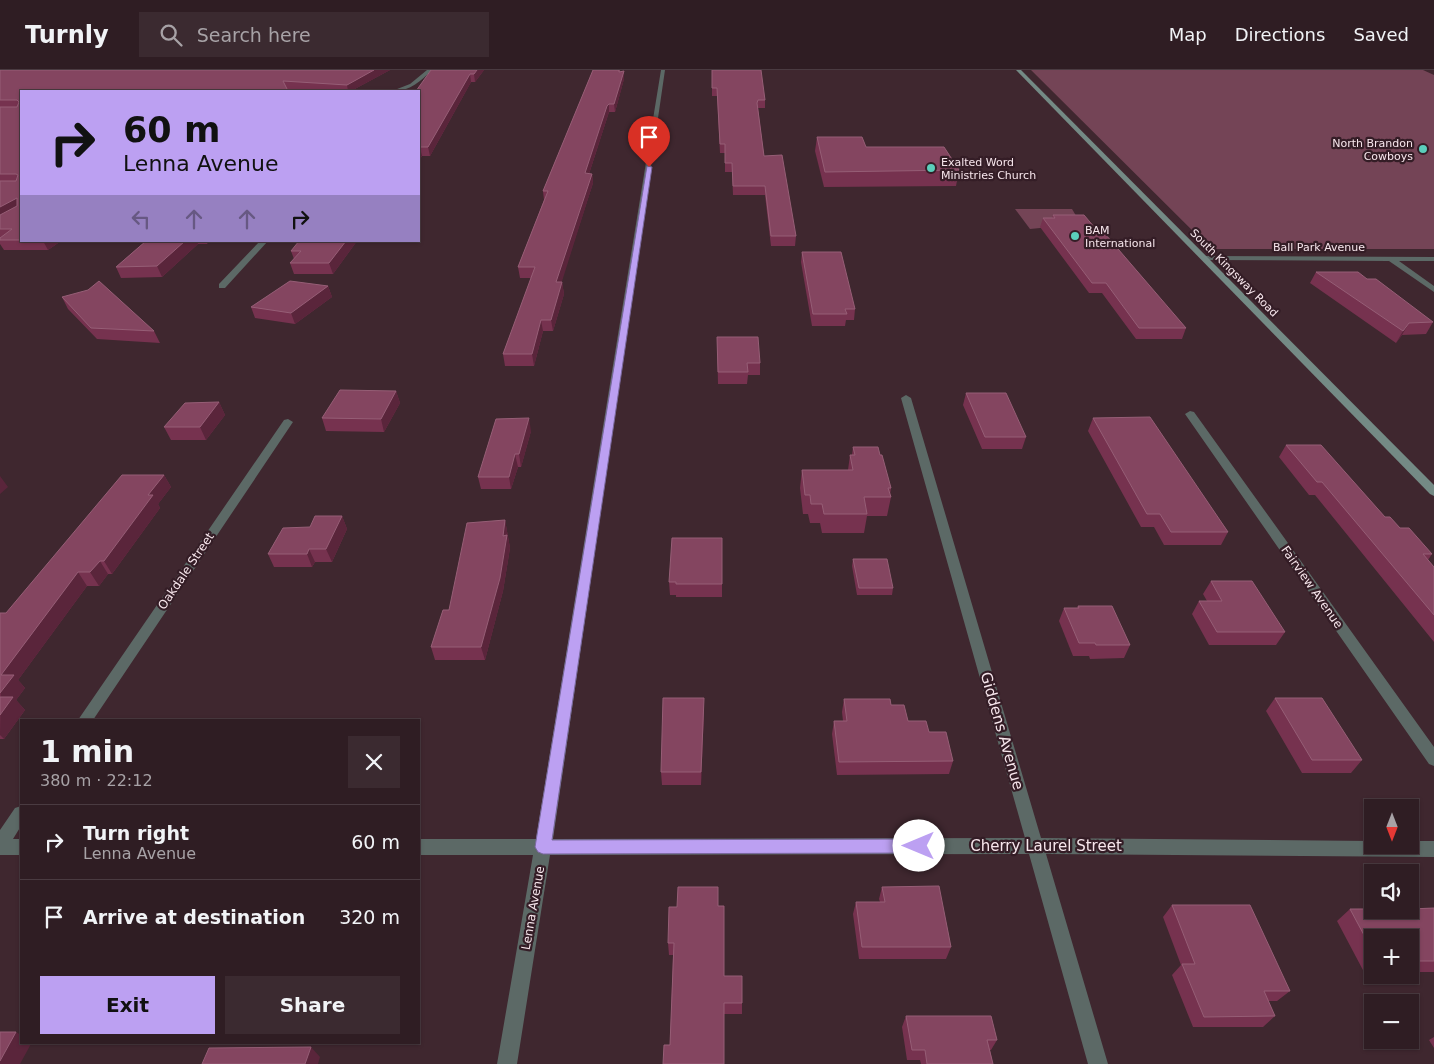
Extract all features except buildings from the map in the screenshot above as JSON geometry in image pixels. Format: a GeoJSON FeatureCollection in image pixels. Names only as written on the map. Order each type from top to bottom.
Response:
{"type":"FeatureCollection","features":[{"type":"Feature","properties":{"kind":"street"},"geometry":{"type":"LineString","coordinates":[[398,90],[412,85],[430,70]]}},
{"type":"Feature","properties":{"kind":"street","name":"Lenna Avenue"},"geometry":{"type":"LineString","coordinates":[[506,1064],[543,847],[664,70]]}},
{"type":"Feature","properties":{"kind":"street","name":"South Kingsway Road"},"geometry":{"type":"LineString","coordinates":[[1018,70],[1434,492]]}},
{"type":"Feature","properties":{"kind":"street"},"geometry":{"type":"LineString","coordinates":[[222,286],[263,242]]}},
{"type":"Feature","properties":{"kind":"street","name":"Ball Park Avenue"},"geometry":{"type":"LineString","coordinates":[[1204,258],[1434,259]]}},
{"type":"Feature","properties":{"kind":"street"},"geometry":{"type":"LineString","coordinates":[[1391,259],[1434,290]]}},
{"type":"Feature","properties":{"kind":"street","name":"Giddens Avenue"},"geometry":{"type":"LineString","coordinates":[[906,398],[1098,1064]]}},
{"type":"Feature","properties":{"kind":"street","name":"Fairview Avenue"},"geometry":{"type":"LineString","coordinates":[[1190,414],[1434,759]]}},
{"type":"Feature","properties":{"kind":"street","name":"Oakdale Street"},"geometry":{"type":"LineString","coordinates":[[86,719],[288,422]]}},
{"type":"Feature","properties":{"kind":"street"},"geometry":{"type":"LineString","coordinates":[[20,815],[0,846],[20,847]]}},
{"type":"Feature","properties":{"kind":"street","name":"Cherry Laurel Street"},"geometry":{"type":"LineString","coordinates":[[420,847],[1034,846],[1434,849]]}},
{"type":"Feature","properties":{"kind":"shaded area"},"geometry":{"type":"Polygon","coordinates":[[[1031,70],[1423,70],[1434,75],[1434,249],[1211,249],[1031,70]]]}},
{"type":"Feature","properties":{"kind":"shaded area"},"geometry":{"type":"Polygon","coordinates":[[[1015,209],[1072,209],[1081,224],[1030,229],[1015,209]]]}},
{"type":"Feature","properties":{"kind":"place","name":"North Brandon Cowboys"},"geometry":{"type":"Point","coordinates":[1423,149]}},
{"type":"Feature","properties":{"kind":"place","name":"Exalted Word Ministries Church"},"geometry":{"type":"Point","coordinates":[931,168]}},
{"type":"Feature","properties":{"kind":"place","name":"BAM International"},"geometry":{"type":"Point","coordinates":[1075,236]}},
{"type":"Feature","properties":{"kind":"route"},"geometry":{"type":"LineString","coordinates":[[649,167],[543,847],[919,846]]}}]}
